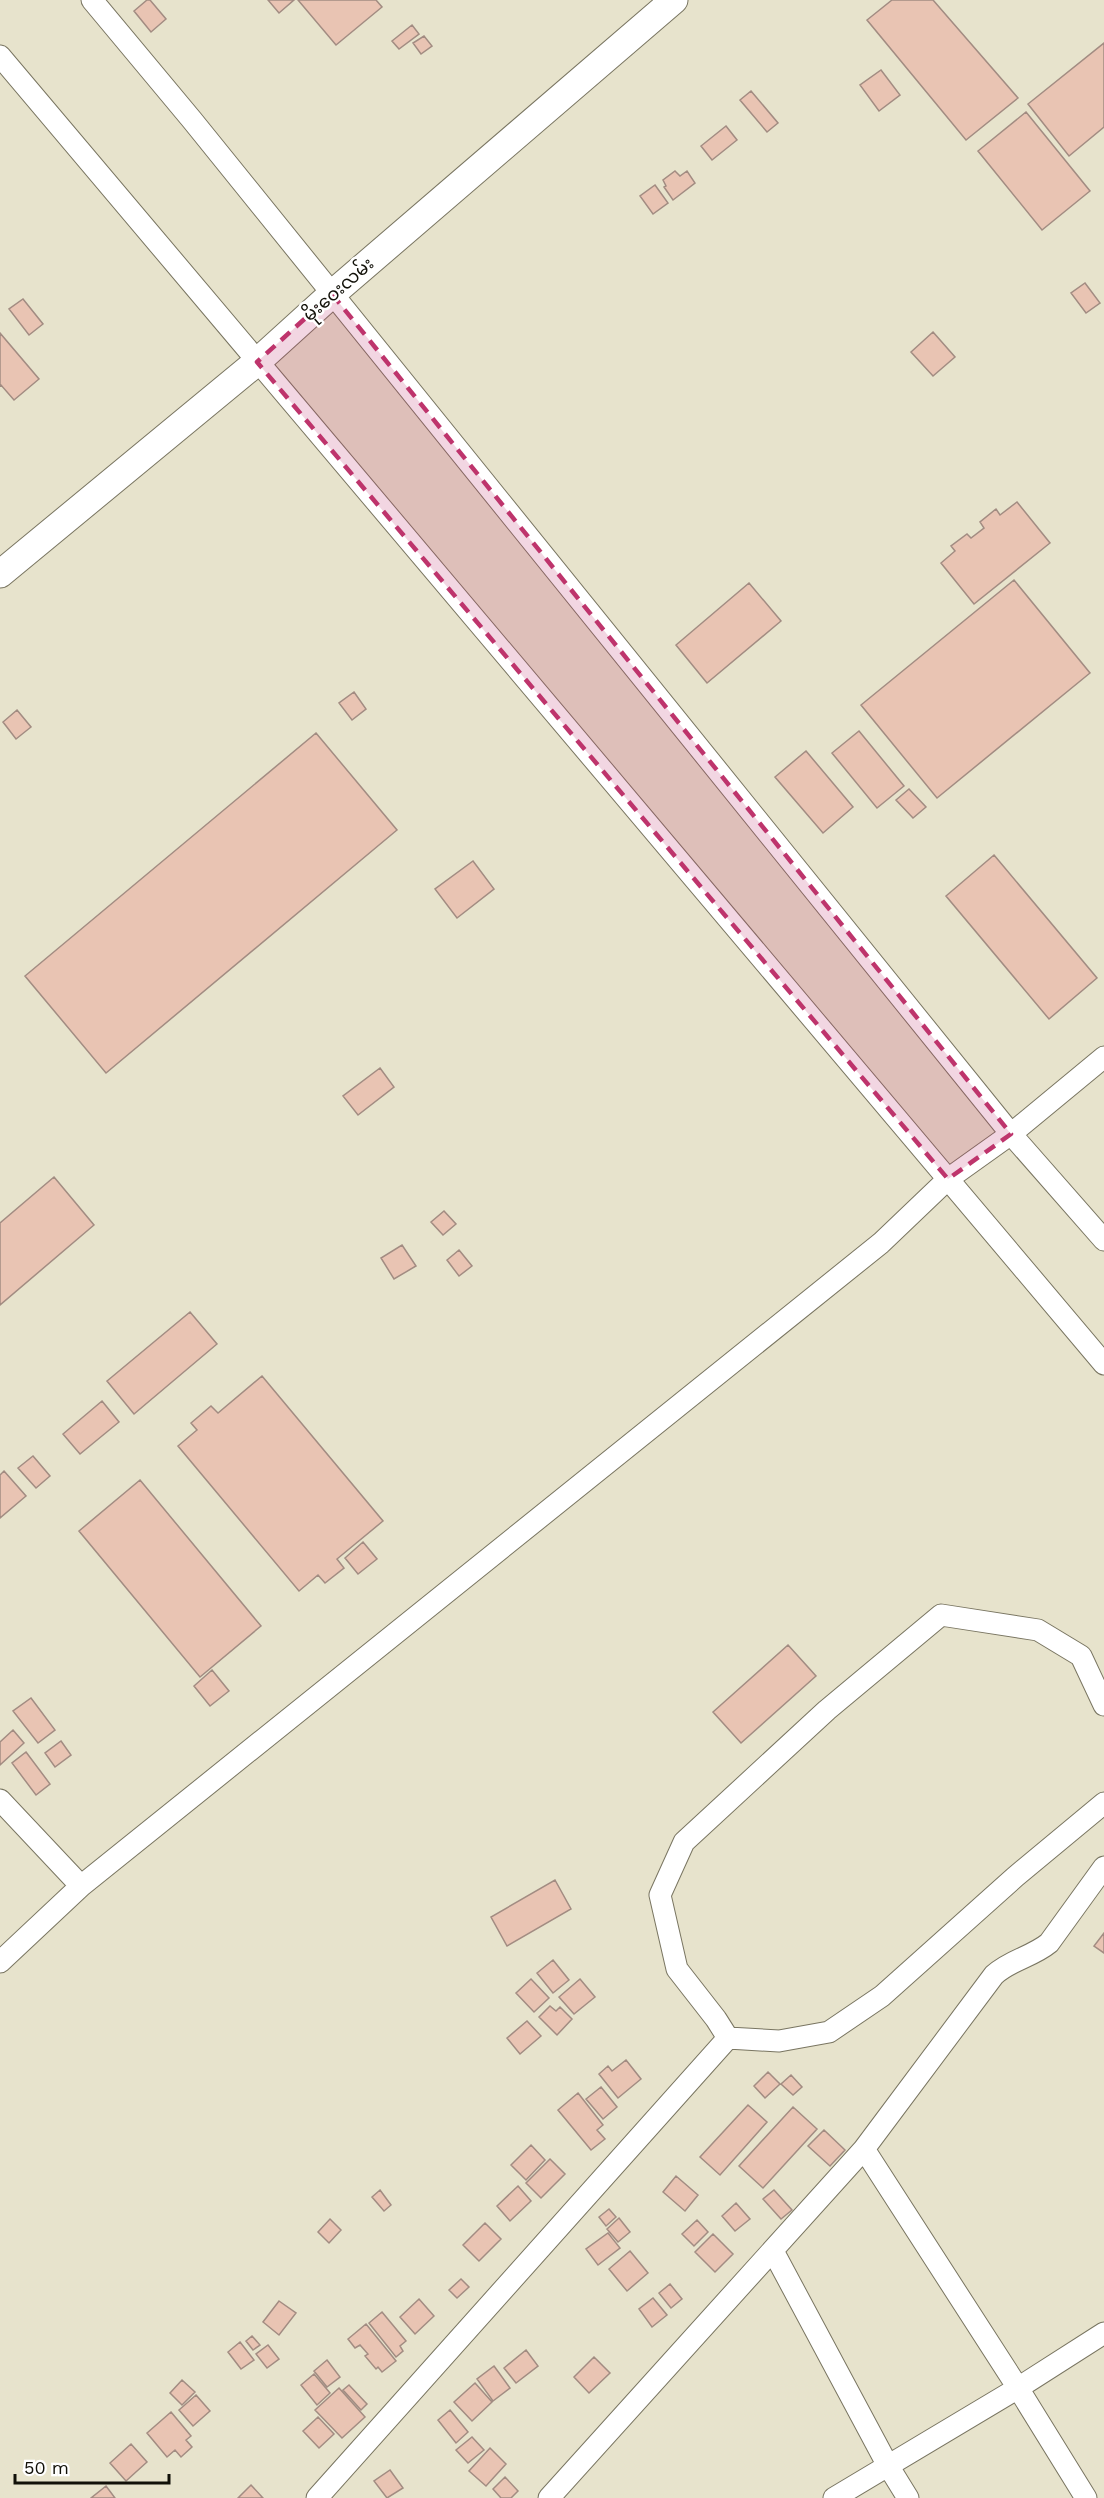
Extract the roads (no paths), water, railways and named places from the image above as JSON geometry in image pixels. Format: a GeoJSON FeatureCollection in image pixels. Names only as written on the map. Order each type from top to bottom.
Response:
{"type":"FeatureCollection","features":[{"type":"Feature","properties":{"kind":"street"},"geometry":{"type":"LineString","coordinates":[[92,0],[1011,1134],[1104,1240]]}},
{"type":"Feature","properties":{"kind":"street","name":"မိုးဝေးလမ်း"},"geometry":{"type":"LineString","coordinates":[[0,574],[257,362],[332,294],[674,0]]}},
{"type":"Feature","properties":{"kind":"street"},"geometry":{"type":"LineString","coordinates":[[0,56],[1104,1364]]}},
{"type":"Feature","properties":{"kind":"street"},"geometry":{"type":"LineString","coordinates":[[0,1962],[81,1886],[881,1243],[948,1179],[1011,1134],[1104,1057]]}},
{"type":"Feature","properties":{"kind":"street"},"geometry":{"type":"LineString","coordinates":[[728,2038],[677,1969],[660,1895],[684,1842],[827,1710],[941,1615],[1038,1630],[1081,1656],[1104,1706]]}},
{"type":"Feature","properties":{"kind":"street"},"geometry":{"type":"LineString","coordinates":[[0,1800],[81,1886]]}},
{"type":"Feature","properties":{"kind":"street"},"geometry":{"type":"LineString","coordinates":[[728,2038],[778,2041],[829,2032],[882,1996],[1015,1877],[1104,1803]]}},
{"type":"Feature","properties":{"kind":"street"},"geometry":{"type":"LineString","coordinates":[[549,2498],[864,2150],[994,1976],[1002,1967],[1038,1952],[1049,1943],[1104,1867]]}},
{"type":"Feature","properties":{"kind":"street"},"geometry":{"type":"LineString","coordinates":[[317,2498],[728,2038]]}},
{"type":"Feature","properties":{"kind":"street"},"geometry":{"type":"LineString","coordinates":[[864,2150],[1018,2388],[1086,2498]]}},
{"type":"Feature","properties":{"kind":"street"},"geometry":{"type":"LineString","coordinates":[[773,2251],[887,2464],[908,2498]]}},
{"type":"Feature","properties":{"kind":"street"},"geometry":{"type":"LineString","coordinates":[[834,2498],[887,2464],[1018,2388],[1104,2333]]}}]}
